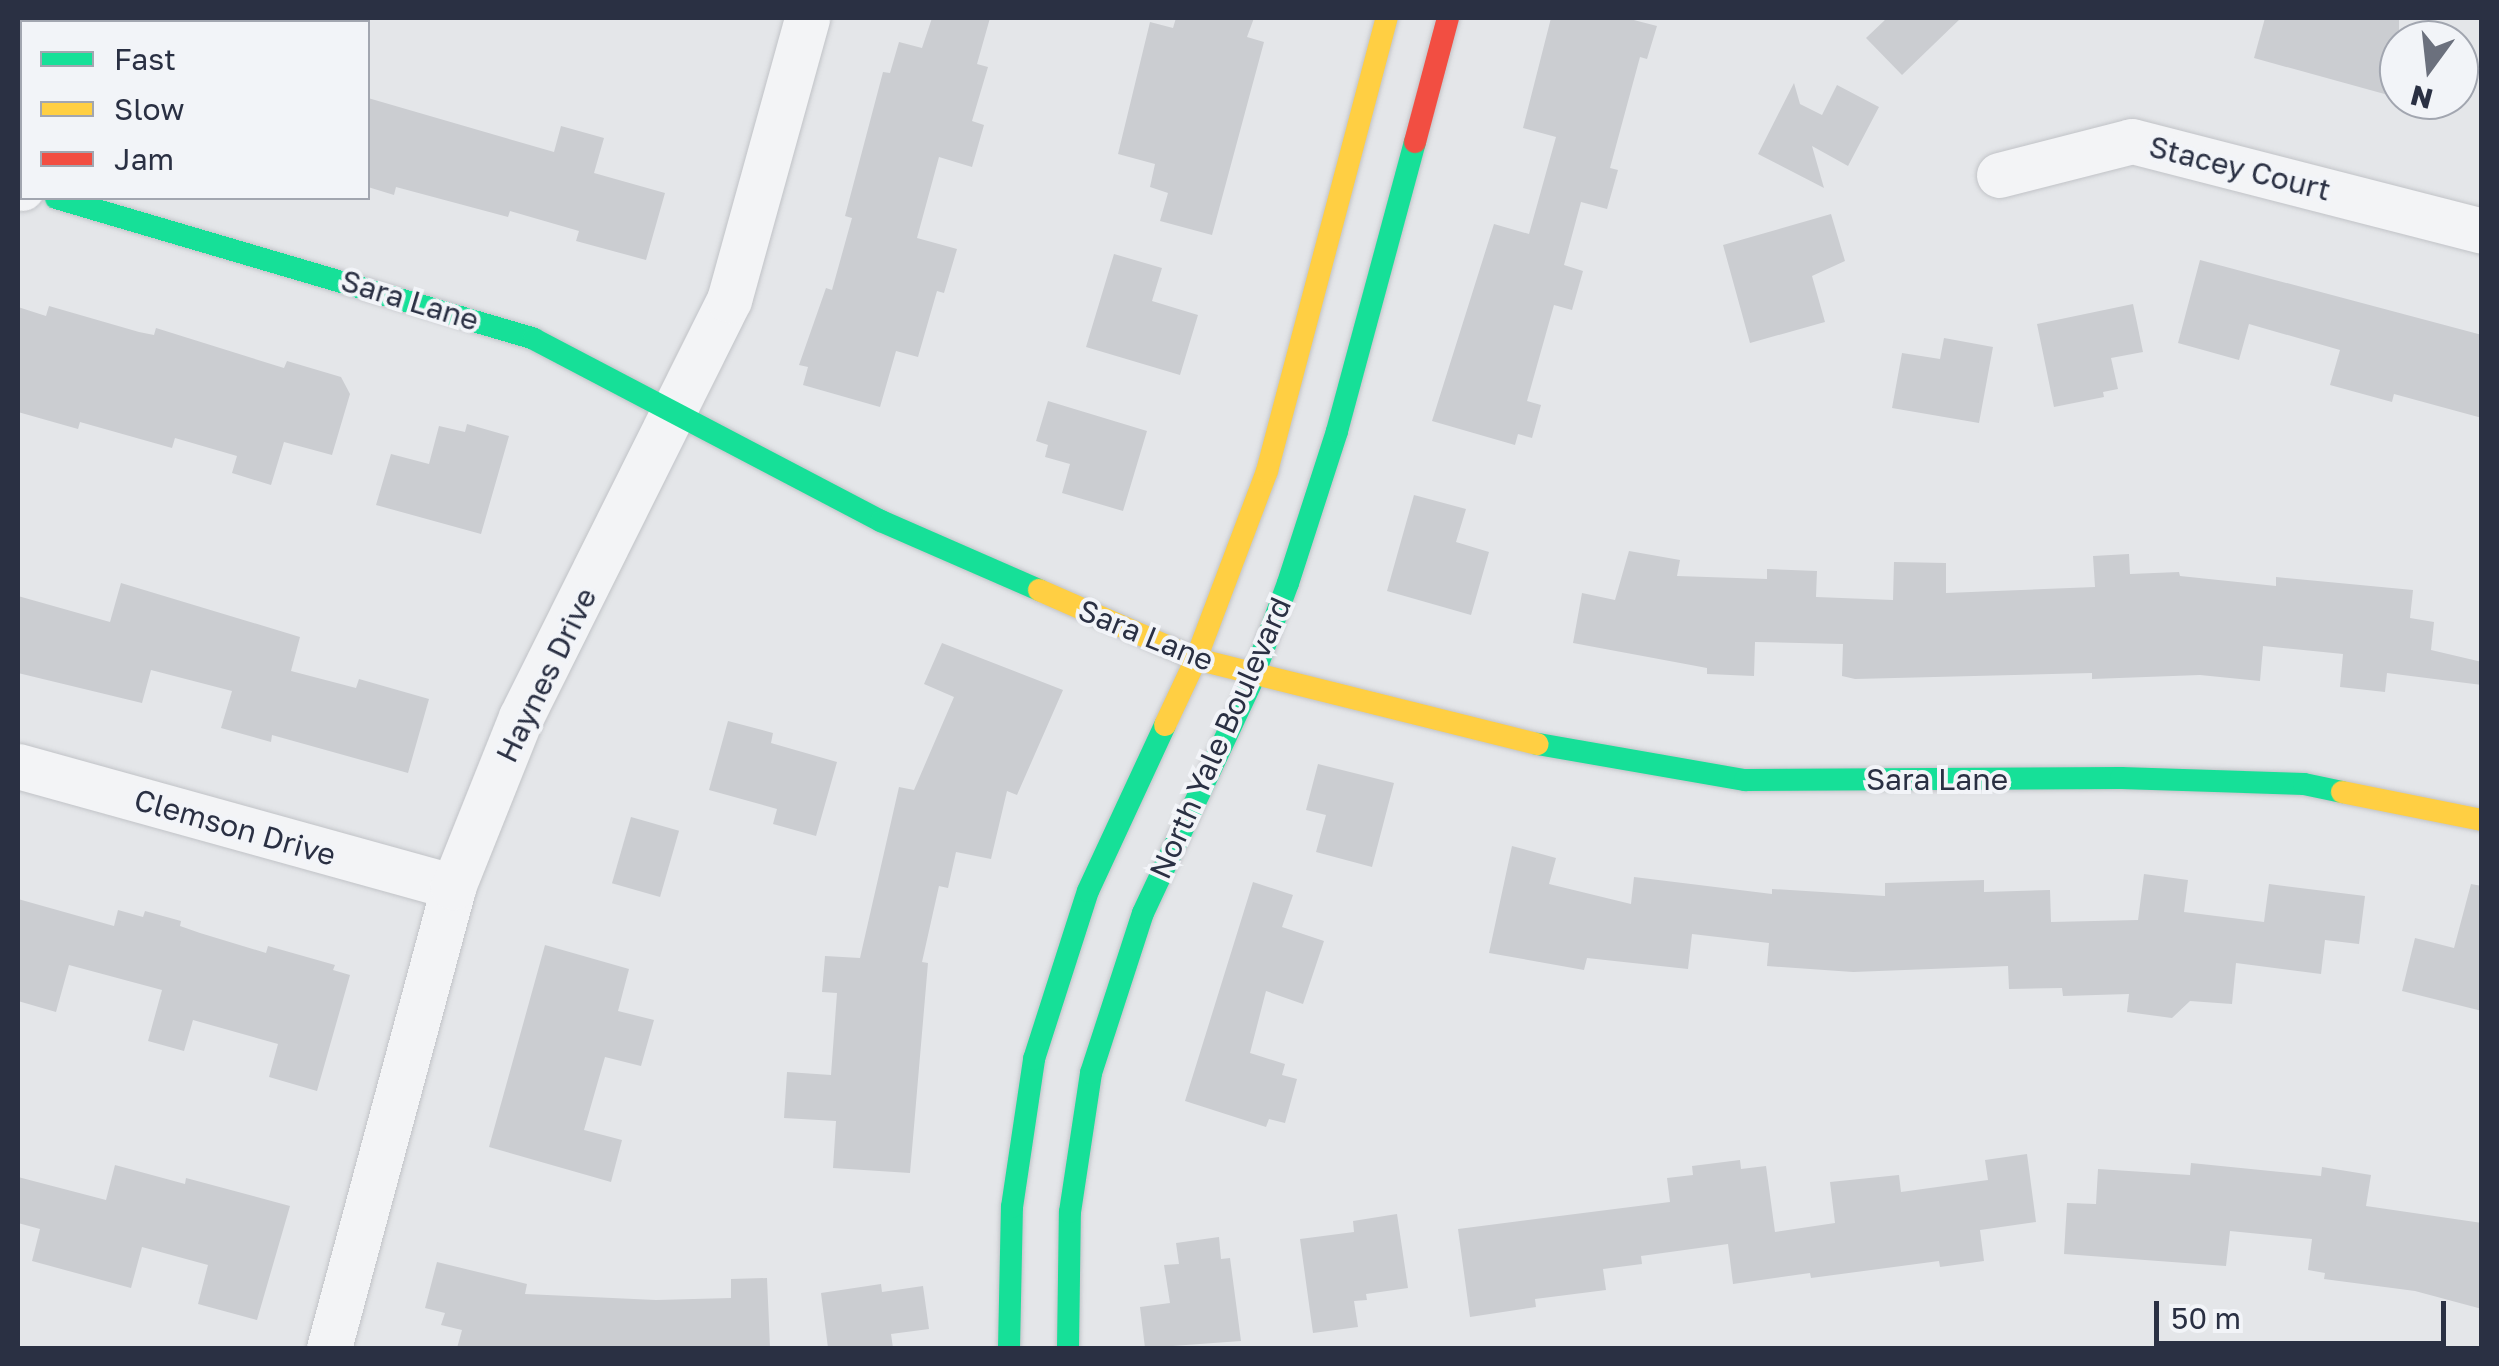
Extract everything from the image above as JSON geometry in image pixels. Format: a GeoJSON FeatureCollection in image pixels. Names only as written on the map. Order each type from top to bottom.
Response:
{"type":"FeatureCollection","features":[{"type":"Feature","properties":{"kind":"street","name":"Haynes Drive"},"geometry":{"type":"LineString","coordinates":[[329,1348],[453,887],[521,718],[676,415],[729,300],[807,18]]}},
{"type":"Feature","properties":{"kind":"street","name":"North Yale Boulevard"},"geometry":{"type":"LineString","coordinates":[[1008,1348],[1012,1207],[1034,1059],[1088,891],[1196,659],[1267,471],[1387,18]]}},
{"type":"Feature","properties":{"kind":"street","name":"North Yale Boulevard"},"geometry":{"type":"LineString","coordinates":[[1068,1348],[1070,1212],[1091,1073],[1142,912],[1253,674],[1337,431],[1448,18]]}},
{"type":"Feature","properties":{"kind":"street","name":"Stacey Court"},"geometry":{"type":"LineString","coordinates":[[1998,175],[2132,141],[2482,231]]}},
{"type":"Feature","properties":{"kind":"street","name":"Sara Lane"},"geometry":{"type":"LineString","coordinates":[[63,200],[534,339],[882,521],[1196,659],[1253,674],[1582,755],[1745,780],[2121,778],[2304,784],[2482,820]]}},
{"type":"Feature","properties":{"kind":"street","name":"Clemson Drive"},"geometry":{"type":"LineString","coordinates":[[18,766],[453,887]]}},
{"type":"Feature","properties":{"kind":"building"},"geometry":{"type":"Polygon","coordinates":[[[932,18],[990,18],[977,64],[988,67],[972,121],[984,125],[972,167],[939,157],[917,238],[957,249],[944,293],[937,291],[918,357],[896,351],[880,407],[803,385],[808,367],[799,365],[826,288],[832,290],[852,218],[845,216],[883,72],[890,73],[899,42],[922,48],[932,18]]]}},
{"type":"Feature","properties":{"kind":"building"},"geometry":{"type":"Polygon","coordinates":[[[1176,18],[1254,18],[1247,37],[1264,42],[1212,235],[1160,221],[1168,193],[1150,187],[1155,164],[1118,154],[1150,22],[1173,28],[1176,18]]]}},
{"type":"Feature","properties":{"kind":"building"},"geometry":{"type":"Polygon","coordinates":[[[1551,18],[1626,18],[1657,26],[1647,59],[1640,57],[1610,168],[1618,170],[1607,209],[1581,202],[1564,265],[1583,271],[1572,310],[1554,305],[1527,401],[1541,405],[1532,438],[1518,434],[1515,445],[1432,421],[1494,224],[1529,234],[1556,137],[1523,128],[1551,18]]]}},
{"type":"Feature","properties":{"kind":"building"},"geometry":{"type":"Polygon","coordinates":[[[1887,18],[1961,18],[1902,75],[1866,38],[1887,18]]]}},
{"type":"Feature","properties":{"kind":"building"},"geometry":{"type":"Polygon","coordinates":[[[2265,18],[2399,18],[2379,20],[2379,92],[2254,58],[2265,18]]]}},
{"type":"Feature","properties":{"kind":"building"},"geometry":{"type":"Polygon","coordinates":[[[1794,83],[1800,104],[1822,115],[1837,85],[1879,107],[1848,166],[1812,146],[1824,188],[1758,154],[1794,83]]]}},
{"type":"Feature","properties":{"kind":"building"},"geometry":{"type":"Polygon","coordinates":[[[370,99],[554,152],[561,126],[604,138],[594,173],[665,193],[646,260],[576,241],[579,231],[510,211],[508,217],[396,187],[394,195],[370,188],[370,99]]]}},
{"type":"Feature","properties":{"kind":"building"},"geometry":{"type":"Polygon","coordinates":[[[1831,214],[1845,261],[1812,276],[1825,322],[1750,343],[1723,245],[1831,214]]]}},
{"type":"Feature","properties":{"kind":"building"},"geometry":{"type":"Polygon","coordinates":[[[1114,254],[1162,268],[1152,301],[1198,315],[1180,375],[1086,347],[1114,254]]]}},
{"type":"Feature","properties":{"kind":"building"},"geometry":{"type":"Polygon","coordinates":[[[2200,260],[2482,335],[2482,418],[2394,394],[2392,402],[2330,385],[2340,350],[2249,324],[2239,360],[2178,343],[2200,260]]]}},
{"type":"Feature","properties":{"kind":"building"},"geometry":{"type":"Polygon","coordinates":[[[2133,304],[2143,352],[2111,358],[2118,389],[2103,392],[2104,397],[2054,407],[2037,324],[2133,304]]]}},
{"type":"Feature","properties":{"kind":"building"},"geometry":{"type":"Polygon","coordinates":[[[49,306],[139,332],[154,335],[156,328],[284,368],[287,361],[341,377],[350,394],[332,455],[284,442],[271,485],[232,473],[237,456],[175,438],[172,448],[80,422],[78,429],[18,412],[18,307],[46,316],[49,306]]]}},
{"type":"Feature","properties":{"kind":"building"},"geometry":{"type":"Polygon","coordinates":[[[1944,338],[1993,347],[1979,423],[1892,408],[1902,353],[1940,359],[1944,338]]]}},
{"type":"Feature","properties":{"kind":"building"},"geometry":{"type":"Polygon","coordinates":[[[1048,401],[1147,431],[1123,511],[1062,493],[1070,464],[1045,457],[1048,445],[1036,441],[1048,401]]]}},
{"type":"Feature","properties":{"kind":"building"},"geometry":{"type":"Polygon","coordinates":[[[467,424],[509,436],[481,534],[376,505],[391,454],[429,464],[439,426],[465,432],[467,424]]]}},
{"type":"Feature","properties":{"kind":"building"},"geometry":{"type":"Polygon","coordinates":[[[1414,495],[1466,509],[1456,542],[1489,552],[1471,615],[1387,591],[1414,495]]]}},
{"type":"Feature","properties":{"kind":"building"},"geometry":{"type":"Polygon","coordinates":[[[1629,551],[1680,560],[1677,576],[1767,579],[1767,569],[1817,571],[1816,597],[1893,600],[1894,562],[1946,563],[1946,593],[2095,587],[2093,556],[2129,554],[2130,574],[2179,572],[2180,576],[2276,586],[2276,577],[2413,590],[2410,618],[2434,622],[2431,650],[2482,662],[2482,685],[2387,673],[2385,692],[2340,687],[2343,654],[2263,646],[2260,681],[2200,675],[2092,679],[2092,673],[1855,679],[1842,676],[1843,644],[1755,642],[1754,676],[1707,674],[1707,668],[1573,643],[1582,593],[1615,600],[1629,551]]]}},
{"type":"Feature","properties":{"kind":"building"},"geometry":{"type":"Polygon","coordinates":[[[121,583],[300,637],[291,671],[356,688],[359,679],[429,699],[408,773],[272,735],[271,742],[221,728],[232,691],[151,670],[142,703],[18,673],[18,596],[110,622],[121,583]]]}},
{"type":"Feature","properties":{"kind":"building"},"geometry":{"type":"Polygon","coordinates":[[[942,643],[1063,690],[1017,795],[1007,791],[991,859],[956,852],[948,888],[939,886],[922,962],[928,963],[910,1173],[833,1168],[836,1121],[784,1118],[787,1072],[831,1075],[837,993],[822,992],[825,956],[860,958],[899,787],[914,790],[954,697],[924,684],[942,643]]]}},
{"type":"Feature","properties":{"kind":"building"},"geometry":{"type":"Polygon","coordinates":[[[728,721],[773,733],[771,743],[837,762],[816,836],[773,824],[777,809],[709,790],[728,721]]]}},
{"type":"Feature","properties":{"kind":"building"},"geometry":{"type":"Polygon","coordinates":[[[1318,764],[1394,783],[1372,867],[1316,852],[1326,815],[1306,810],[1318,764]]]}},
{"type":"Feature","properties":{"kind":"building"},"geometry":{"type":"Polygon","coordinates":[[[631,817],[679,831],[660,897],[612,883],[631,817]]]}},
{"type":"Feature","properties":{"kind":"building"},"geometry":{"type":"Polygon","coordinates":[[[1512,846],[1556,858],[1549,884],[1631,904],[1634,877],[1772,894],[1772,889],[1885,896],[1885,883],[1984,880],[1984,892],[2050,890],[2051,922],[2138,920],[2144,874],[2188,880],[2184,912],[2264,922],[2269,884],[2365,896],[2359,944],[2325,940],[2321,974],[2236,963],[2232,1004],[2190,1001],[2172,1018],[2127,1012],[2129,994],[2063,996],[2062,988],[2009,989],[2008,966],[1853,972],[1767,966],[1769,943],[1692,934],[1688,969],[1587,958],[1584,970],[1489,953],[1512,846]]]}},
{"type":"Feature","properties":{"kind":"building"},"geometry":{"type":"Polygon","coordinates":[[[1253,882],[1293,895],[1282,927],[1324,941],[1303,1004],[1266,991],[1250,1053],[1285,1064],[1282,1075],[1297,1079],[1285,1123],[1269,1119],[1266,1127],[1185,1101],[1253,882]]]}},
{"type":"Feature","properties":{"kind":"building"},"geometry":{"type":"Polygon","coordinates":[[[2471,884],[2482,886],[2482,1011],[2402,991],[2415,938],[2454,948],[2471,884]]]}},
{"type":"Feature","properties":{"kind":"building"},"geometry":{"type":"Polygon","coordinates":[[[18,899],[114,926],[118,910],[143,917],[145,911],[266,953],[268,946],[335,965],[333,970],[350,975],[317,1091],[269,1077],[278,1044],[193,1020],[184,1051],[148,1041],[162,990],[69,965],[56,1012],[18,1001],[18,899]]]}},
{"type":"Feature","properties":{"kind":"building"},"geometry":{"type":"Polygon","coordinates":[[[545,945],[629,969],[618,1011],[654,1020],[641,1066],[605,1057],[584,1130],[622,1140],[611,1182],[489,1147],[545,945]]]}},
{"type":"Feature","properties":{"kind":"building"},"geometry":{"type":"Polygon","coordinates":[[[2027,1154],[2036,1222],[1980,1230],[1984,1261],[1940,1267],[1939,1261],[1733,1284],[1728,1244],[1641,1256],[1642,1264],[1603,1269],[1606,1290],[1535,1299],[1536,1307],[1470,1317],[1458,1229],[1670,1202],[1667,1178],[1693,1175],[1692,1166],[1740,1160],[1741,1169],[1766,1166],[1775,1232],[1835,1223],[1830,1182],[1899,1175],[1901,1192],[1988,1180],[1985,1160],[2027,1154]]]}},
{"type":"Feature","properties":{"kind":"building"},"geometry":{"type":"Polygon","coordinates":[[[2191,1163],[2321,1176],[2322,1167],[2371,1175],[2366,1206],[2482,1223],[2482,1309],[2415,1291],[2324,1279],[2325,1273],[2308,1270],[2312,1239],[2230,1231],[2226,1266],[2064,1254],[2067,1203],[2096,1204],[2098,1169],[2190,1175],[2191,1163]]]}},
{"type":"Feature","properties":{"kind":"building"},"geometry":{"type":"Polygon","coordinates":[[[115,1165],[185,1184],[186,1178],[290,1206],[257,1320],[198,1304],[208,1265],[142,1247],[131,1288],[32,1261],[40,1229],[18,1223],[18,1177],[106,1200],[115,1165]]]}},
{"type":"Feature","properties":{"kind":"building"},"geometry":{"type":"Polygon","coordinates":[[[1397,1214],[1408,1288],[1366,1294],[1367,1300],[1354,1301],[1358,1327],[1313,1333],[1300,1239],[1354,1232],[1353,1221],[1397,1214]]]}},
{"type":"Feature","properties":{"kind":"building"},"geometry":{"type":"Polygon","coordinates":[[[1219,1237],[1221,1259],[1230,1258],[1241,1341],[1145,1348],[1140,1307],[1170,1303],[1164,1265],[1179,1264],[1176,1243],[1219,1237]]]}},
{"type":"Feature","properties":{"kind":"building"},"geometry":{"type":"Polygon","coordinates":[[[437,1262],[527,1284],[525,1294],[656,1300],[731,1298],[731,1279],[767,1278],[770,1348],[457,1348],[462,1330],[441,1325],[445,1313],[425,1308],[437,1262]]]}},
{"type":"Feature","properties":{"kind":"building"},"geometry":{"type":"Polygon","coordinates":[[[881,1284],[882,1292],[923,1286],[929,1329],[891,1334],[893,1348],[828,1348],[821,1293],[881,1284]]]}},
{"type":"Feature","properties":{"kind":"traffic: fast"},"geometry":{"type":"LineString","coordinates":[[1068,1348],[1070,1212],[1091,1073],[1143,913],[1251,683],[1288,583],[1337,431],[1415,142]]}},
{"type":"Feature","properties":{"kind":"traffic: fast"},"geometry":{"type":"LineString","coordinates":[[63,200],[534,339],[881,521],[1039,590]]}},
{"type":"Feature","properties":{"kind":"traffic: fast"},"geometry":{"type":"LineString","coordinates":[[1009,1348],[1012,1207],[1034,1059],[1088,891],[1165,725]]}},
{"type":"Feature","properties":{"kind":"traffic: fast"},"geometry":{"type":"LineString","coordinates":[[1538,744],[1745,780],[2121,778],[2304,784],[2342,792]]}},
{"type":"Feature","properties":{"kind":"traffic: slow"},"geometry":{"type":"LineString","coordinates":[[1165,725],[1196,659],[1267,471],[1387,18]]}},
{"type":"Feature","properties":{"kind":"traffic: slow"},"geometry":{"type":"LineString","coordinates":[[1039,590],[1196,659],[1538,744]]}},
{"type":"Feature","properties":{"kind":"traffic: slow"},"geometry":{"type":"LineString","coordinates":[[2342,792],[2482,820]]}},
{"type":"Feature","properties":{"kind":"traffic: jam"},"geometry":{"type":"LineString","coordinates":[[1415,142],[1448,18]]}}]}
